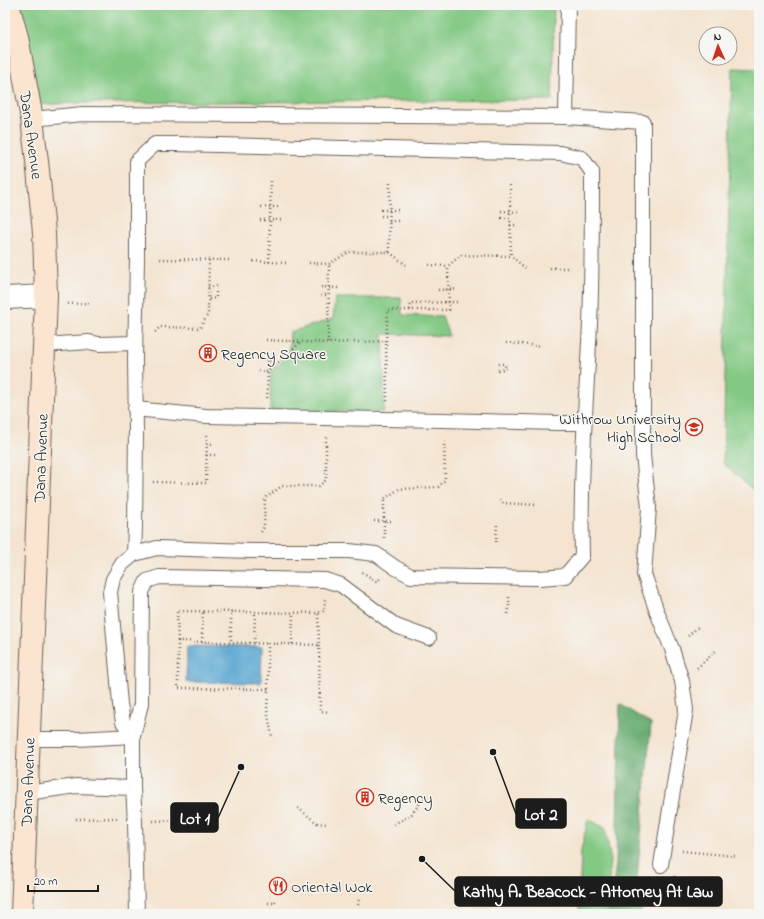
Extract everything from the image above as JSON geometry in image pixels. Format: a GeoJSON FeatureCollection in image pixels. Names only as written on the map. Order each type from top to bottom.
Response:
{"type":"FeatureCollection","features":[{"type":"Feature","properties":{"kind":"street","name":"Dana Avenue"},"geometry":{"type":"LineString","coordinates":[[8,5],[17,37],[32,118],[44,233],[46,296],[22,914]]}},
{"type":"Feature","properties":{"kind":"street"},"geometry":{"type":"LineString","coordinates":[[5,298],[46,296]]}},
{"type":"Feature","properties":{"kind":"lane"},"geometry":{"type":"LineString","coordinates":[[566,117],[568,5]]}},
{"type":"Feature","properties":{"kind":"lane"},"geometry":{"type":"LineString","coordinates":[[32,118],[83,114],[566,117],[643,122],[644,455],[649,508],[644,574],[672,649],[682,681],[686,710],[661,866]]}},
{"type":"Feature","properties":{"kind":"lane"},"geometry":{"type":"LineString","coordinates":[[132,736],[123,722],[120,704],[110,592],[113,579],[122,564],[134,554],[157,548],[252,551],[349,551],[376,554],[396,568],[411,576],[540,578],[564,576],[582,556],[584,423],[590,323],[592,172],[582,158],[560,153],[156,144],[137,161],[134,554]]}},
{"type":"Feature","properties":{"kind":"lane"},"geometry":{"type":"LineString","coordinates":[[44,345],[89,342],[99,344],[135,344]]}},
{"type":"Feature","properties":{"kind":"lane"},"geometry":{"type":"LineString","coordinates":[[135,409],[206,416],[443,420],[556,424],[584,423]]}},
{"type":"Feature","properties":{"kind":"lane"},"geometry":{"type":"LineString","coordinates":[[137,914],[136,822],[133,788],[132,736],[142,704],[142,592],[147,581],[159,577],[325,580],[341,585],[396,626],[429,638]]}},
{"type":"Feature","properties":{"kind":"lane"},"geometry":{"type":"LineString","coordinates":[[29,739],[77,739],[132,736]]}},
{"type":"Feature","properties":{"kind":"lane"},"geometry":{"type":"LineString","coordinates":[[26,793],[76,786],[133,788]]}},
{"type":"Feature","properties":{"kind":"path"},"geometry":{"type":"LineString","coordinates":[[269,262],[271,181]]}},
{"type":"Feature","properties":{"kind":"path"},"geometry":{"type":"LineString","coordinates":[[389,252],[390,182]]}},
{"type":"Feature","properties":{"kind":"path"},"geometry":{"type":"LineString","coordinates":[[510,185],[511,256]]}},
{"type":"Feature","properties":{"kind":"path"},"geometry":{"type":"LineString","coordinates":[[261,207],[278,207]]}},
{"type":"Feature","properties":{"kind":"path"},"geometry":{"type":"LineString","coordinates":[[381,210],[398,210]]}},
{"type":"Feature","properties":{"kind":"path"},"geometry":{"type":"LineString","coordinates":[[501,211],[518,212]]}},
{"type":"Feature","properties":{"kind":"path"},"geometry":{"type":"LineString","coordinates":[[381,216],[389,216]]}},
{"type":"Feature","properties":{"kind":"path"},"geometry":{"type":"LineString","coordinates":[[500,218],[510,218]]}},
{"type":"Feature","properties":{"kind":"path"},"geometry":{"type":"LineString","coordinates":[[260,220],[281,220]]}},
{"type":"Feature","properties":{"kind":"path"},"geometry":{"type":"LineString","coordinates":[[389,221],[400,221]]}},
{"type":"Feature","properties":{"kind":"path"},"geometry":{"type":"LineString","coordinates":[[510,225],[518,225]]}},
{"type":"Feature","properties":{"kind":"path"},"geometry":{"type":"LineString","coordinates":[[309,263],[329,264],[349,252],[389,252],[406,265]]}},
{"type":"Feature","properties":{"kind":"path"},"geometry":{"type":"LineString","coordinates":[[429,265],[448,266],[461,255],[511,256],[525,268]]}},
{"type":"Feature","properties":{"kind":"path"},"geometry":{"type":"LineString","coordinates":[[160,259],[229,260]]}},
{"type":"Feature","properties":{"kind":"path"},"geometry":{"type":"LineString","coordinates":[[160,327],[200,328],[208,314],[209,259]]}},
{"type":"Feature","properties":{"kind":"path"},"geometry":{"type":"LineString","coordinates":[[253,261],[286,263]]}},
{"type":"Feature","properties":{"kind":"path"},"geometry":{"type":"LineString","coordinates":[[328,343],[329,264]]}},
{"type":"Feature","properties":{"kind":"path"},"geometry":{"type":"LineString","coordinates":[[387,420],[386,341],[388,310],[449,310],[448,266]]}},
{"type":"Feature","properties":{"kind":"path"},"geometry":{"type":"LineString","coordinates":[[550,268],[568,268]]}},
{"type":"Feature","properties":{"kind":"path"},"geometry":{"type":"LineString","coordinates":[[208,287],[219,286]]}},
{"type":"Feature","properties":{"kind":"path"},"geometry":{"type":"LineString","coordinates":[[320,287],[338,288]]}},
{"type":"Feature","properties":{"kind":"path"},"geometry":{"type":"LineString","coordinates":[[438,290],[458,289]]}},
{"type":"Feature","properties":{"kind":"path"},"geometry":{"type":"LineString","coordinates":[[208,299],[216,298],[216,292],[219,292]]}},
{"type":"Feature","properties":{"kind":"path"},"geometry":{"type":"LineString","coordinates":[[321,295],[329,295]]}},
{"type":"Feature","properties":{"kind":"path"},"geometry":{"type":"LineString","coordinates":[[410,310],[411,303],[458,302]]}},
{"type":"Feature","properties":{"kind":"path"},"geometry":{"type":"LineString","coordinates":[[266,340],[328,343],[386,341]]}},
{"type":"Feature","properties":{"kind":"path"},"geometry":{"type":"LineString","coordinates":[[268,372],[301,341]]}},
{"type":"Feature","properties":{"kind":"path"},"geometry":{"type":"LineString","coordinates":[[506,343],[542,346]]}},
{"type":"Feature","properties":{"kind":"path"},"geometry":{"type":"LineString","coordinates":[[258,359],[267,359],[275,364]]}},
{"type":"Feature","properties":{"kind":"path"},"geometry":{"type":"LineString","coordinates":[[266,416],[268,372],[267,359]]}},
{"type":"Feature","properties":{"kind":"path"},"geometry":{"type":"LineString","coordinates":[[498,364],[504,364],[507,369],[498,370]]}},
{"type":"Feature","properties":{"kind":"path"},"geometry":{"type":"LineString","coordinates":[[258,371],[268,372]]}},
{"type":"Feature","properties":{"kind":"path"},"geometry":{"type":"LineString","coordinates":[[153,482],[206,483],[207,438]]}},
{"type":"Feature","properties":{"kind":"path"},"geometry":{"type":"LineString","coordinates":[[264,527],[265,498],[282,486],[319,486],[326,480],[326,442]]}},
{"type":"Feature","properties":{"kind":"path"},"geometry":{"type":"LineString","coordinates":[[207,444],[215,444]]}},
{"type":"Feature","properties":{"kind":"path"},"geometry":{"type":"LineString","coordinates":[[384,539],[384,499],[399,489],[438,487],[445,480],[444,444]]}},
{"type":"Feature","properties":{"kind":"path"},"geometry":{"type":"LineString","coordinates":[[206,455],[215,455]]}},
{"type":"Feature","properties":{"kind":"path"},"geometry":{"type":"LineString","coordinates":[[500,499],[503,504],[536,505]]}},
{"type":"Feature","properties":{"kind":"path"},"geometry":{"type":"LineString","coordinates":[[374,521],[392,521]]}},
{"type":"Feature","properties":{"kind":"path"},"geometry":{"type":"LineString","coordinates":[[496,542],[497,524]]}},
{"type":"Feature","properties":{"kind":"path"},"geometry":{"type":"LineString","coordinates":[[358,570],[376,581],[381,579]]}},
{"type":"Feature","properties":{"kind":"path"},"geometry":{"type":"LineString","coordinates":[[268,689],[178,688],[177,611],[203,610],[318,613],[324,611],[325,594]]}},
{"type":"Feature","properties":{"kind":"path"},"geometry":{"type":"LineString","coordinates":[[202,642],[203,610]]}},
{"type":"Feature","properties":{"kind":"path"},"geometry":{"type":"LineString","coordinates":[[231,611],[231,642]]}},
{"type":"Feature","properties":{"kind":"path"},"geometry":{"type":"LineString","coordinates":[[254,643],[255,612]]}},
{"type":"Feature","properties":{"kind":"path"},"geometry":{"type":"LineString","coordinates":[[292,644],[293,613]]}},
{"type":"Feature","properties":{"kind":"path"},"geometry":{"type":"LineString","coordinates":[[318,613],[320,711],[330,712]]}},
{"type":"Feature","properties":{"kind":"path"},"geometry":{"type":"LineString","coordinates":[[178,641],[319,645]]}},
{"type":"Feature","properties":{"kind":"path"},"geometry":{"type":"LineString","coordinates":[[268,643],[267,710],[272,736]]}},
{"type":"Feature","properties":{"kind":"path"},"geometry":{"type":"LineString","coordinates":[[682,681],[717,650]]}},
{"type":"Feature","properties":{"kind":"path"},"geometry":{"type":"LineString","coordinates":[[394,824],[411,815],[427,794]]}},
{"type":"Feature","properties":{"kind":"path"},"geometry":{"type":"LineString","coordinates":[[298,808],[317,824],[327,824]]}},
{"type":"Feature","properties":{"kind":"path"},"geometry":{"type":"LineString","coordinates":[[76,819],[119,818]]}},
{"type":"Feature","properties":{"kind":"path"},"geometry":{"type":"LineString","coordinates":[[152,821],[181,820]]}},
{"type":"Feature","properties":{"kind":"path"},"geometry":{"type":"LineString","coordinates":[[664,849],[735,856]]}},
{"type":"Feature","properties":{"kind":"path"},"geometry":{"type":"LineString","coordinates":[[268,903],[275,903],[275,898]]}},
{"type":"Feature","properties":{"kind":"path"},"geometry":{"type":"LineString","coordinates":[[358,905],[359,899]]}},
{"type":"Feature","properties":{"kind":"green space"},"geometry":{"type":"Polygon","coordinates":[[[8,5],[554,5],[552,100],[81,103],[29,105],[8,5]]]}},
{"type":"Feature","properties":{"kind":"green space"},"geometry":{"type":"Polygon","coordinates":[[[732,68],[759,69],[759,493],[751,488],[723,463],[732,68]]]}},
{"type":"Feature","properties":{"kind":"green space"},"geometry":{"type":"Polygon","coordinates":[[[335,298],[401,298],[402,315],[442,317],[449,336],[383,334],[384,412],[270,410],[271,372],[289,355],[290,332],[333,319],[335,298]]]}},
{"type":"Feature","properties":{"kind":"green space"},"geometry":{"type":"Polygon","coordinates":[[[620,704],[651,724],[636,890],[642,914],[609,914],[616,864],[620,704]]]}},
{"type":"Feature","properties":{"kind":"green space"},"geometry":{"type":"Polygon","coordinates":[[[588,819],[605,828],[610,856],[608,914],[578,914],[581,851],[588,819]]]}},
{"type":"Feature","properties":{"kind":"water"},"geometry":{"type":"Polygon","coordinates":[[[187,646],[262,647],[261,683],[186,682],[187,646]]]}},
{"type":"Feature","properties":{"kind":"place","name":"Regency Square"},"geometry":{"type":"Point","coordinates":[208,353]}},
{"type":"Feature","properties":{"kind":"place","name":"Withrow University High School"},"geometry":{"type":"Point","coordinates":[694,427]}},
{"type":"Feature","properties":{"kind":"place","name":"Lot 2"},"geometry":{"type":"Point","coordinates":[493,752]}},
{"type":"Feature","properties":{"kind":"place","name":"Lot 1"},"geometry":{"type":"Point","coordinates":[241,767]}},
{"type":"Feature","properties":{"kind":"place","name":"Regency"},"geometry":{"type":"Point","coordinates":[365,797]}},
{"type":"Feature","properties":{"kind":"place","name":"Kathy A. Beacock - Attorney At Law"},"geometry":{"type":"Point","coordinates":[422,859]}},
{"type":"Feature","properties":{"kind":"place","name":"Oriental Wok"},"geometry":{"type":"Point","coordinates":[278,886]}}]}
